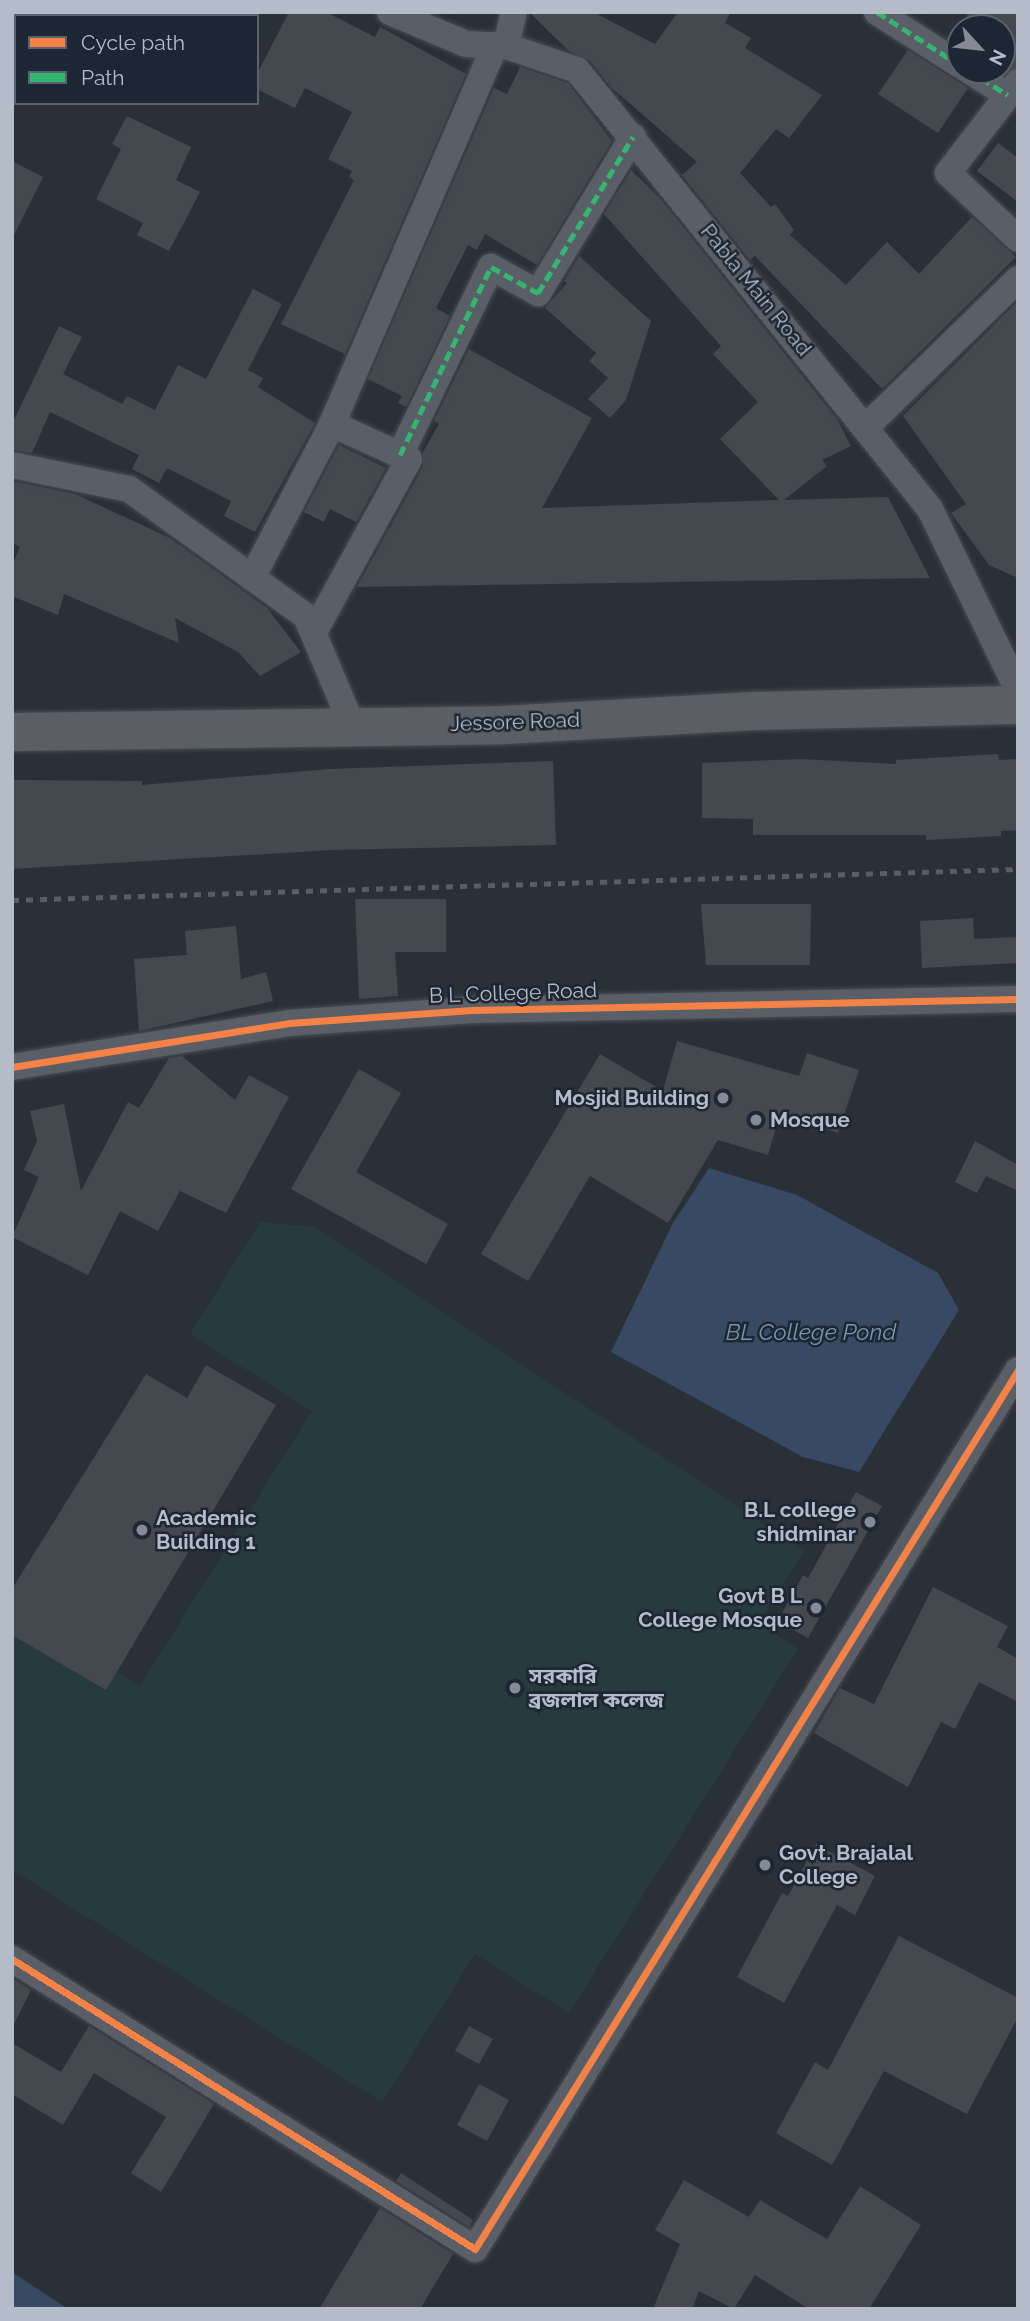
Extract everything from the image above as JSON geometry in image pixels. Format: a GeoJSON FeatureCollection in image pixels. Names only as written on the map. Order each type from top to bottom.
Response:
{"type":"FeatureCollection","features":[{"type":"Feature","properties":{"kind":"highway","name":"Jessore Road"},"geometry":{"type":"LineString","coordinates":[[12,732],[352,725],[504,725],[754,711],[1018,705]]}},
{"type":"Feature","properties":{"kind":"street","name":"Pabla Main Road"},"geometry":{"type":"LineString","coordinates":[[390,12],[466,44],[500,46],[577,70],[930,509],[1018,690]]}},
{"type":"Feature","properties":{"kind":"street"},"geometry":{"type":"LineString","coordinates":[[252,578],[332,424],[514,12]]}},
{"type":"Feature","properties":{"kind":"street"},"geometry":{"type":"LineString","coordinates":[[877,12],[946,56]]}},
{"type":"Feature","properties":{"kind":"street"},"geometry":{"type":"LineString","coordinates":[[1013,89],[948,173],[1018,239]]}},
{"type":"Feature","properties":{"kind":"street"},"geometry":{"type":"LineString","coordinates":[[400,455],[491,267],[538,293],[633,138]]}},
{"type":"Feature","properties":{"kind":"street"},"geometry":{"type":"LineString","coordinates":[[866,427],[1018,279]]}},
{"type":"Feature","properties":{"kind":"street"},"geometry":{"type":"LineString","coordinates":[[314,632],[409,459],[332,424]]}},
{"type":"Feature","properties":{"kind":"street"},"geometry":{"type":"LineString","coordinates":[[12,465],[128,489],[306,616],[352,725]]}},
{"type":"Feature","properties":{"kind":"street","name":"B L College Road"},"geometry":{"type":"LineString","coordinates":[[12,1067],[289,1023],[420,1014],[1018,999]]}},
{"type":"Feature","properties":{"kind":"street"},"geometry":{"type":"LineString","coordinates":[[12,1959],[475,2249],[1018,1370]]}},
{"type":"Feature","properties":{"kind":"green space"},"geometry":{"type":"Polygon","coordinates":[[[260,1222],[315,1227],[804,1551],[758,1623],[798,1649],[569,2013],[475,1954],[382,2102],[12,1870],[12,1607],[140,1686],[312,1411],[190,1334],[260,1222]]]}},
{"type":"Feature","properties":{"kind":"water","name":"BL College Pond"},"geometry":{"type":"Polygon","coordinates":[[[709,1168],[797,1195],[938,1273],[959,1310],[859,1472],[803,1457],[611,1352],[673,1223],[709,1168]]]}},
{"type":"Feature","properties":{"kind":"water"},"geometry":{"type":"Polygon","coordinates":[[[12,2272],[68,2309],[12,2309],[12,2272]]]}},
{"type":"Feature","properties":{"kind":"building"},"geometry":{"type":"Polygon","coordinates":[[[289,12],[326,12],[375,37],[380,27],[466,74],[345,354],[281,324],[354,180],[349,177],[352,171],[328,159],[352,112],[305,88],[295,108],[259,90],[259,70],[289,12]]]}},
{"type":"Feature","properties":{"kind":"building"},"geometry":{"type":"Polygon","coordinates":[[[529,12],[593,12],[655,44],[678,12],[731,12],[725,23],[751,38],[745,48],[822,95],[789,138],[776,129],[740,173],[771,207],[775,204],[794,230],[790,235],[846,285],[887,242],[919,274],[972,217],[1016,257],[882,389],[755,256],[750,260],[682,175],[697,162],[611,87],[589,60],[569,51],[529,12]]]}},
{"type":"Feature","properties":{"kind":"building"},"geometry":{"type":"Polygon","coordinates":[[[1018,12],[1018,67],[1016,68],[1016,14],[968,14],[1018,12]]]}},
{"type":"Feature","properties":{"kind":"building"},"geometry":{"type":"Polygon","coordinates":[[[908,50],[946,74],[946,84],[962,84],[968,88],[938,133],[878,94],[908,50]]]}},
{"type":"Feature","properties":{"kind":"building"},"geometry":{"type":"Polygon","coordinates":[[[520,67],[568,83],[612,141],[537,265],[485,234],[477,250],[468,245],[436,308],[450,316],[406,407],[398,403],[402,396],[368,379],[494,88],[507,94],[520,67]]]}},
{"type":"Feature","properties":{"kind":"building"},"geometry":{"type":"Polygon","coordinates":[[[127,116],[191,147],[176,180],[200,192],[169,251],[137,235],[143,223],[96,199],[121,149],[112,144],[127,116]]]}},
{"type":"Feature","properties":{"kind":"building"},"geometry":{"type":"Polygon","coordinates":[[[998,143],[1018,158],[1018,202],[977,171],[998,143]]]}},
{"type":"Feature","properties":{"kind":"building"},"geometry":{"type":"Polygon","coordinates":[[[12,161],[43,177],[12,239],[12,161]]]}},
{"type":"Feature","properties":{"kind":"building"},"geometry":{"type":"Polygon","coordinates":[[[631,170],[659,197],[837,419],[851,446],[822,460],[827,466],[784,500],[888,497],[930,578],[357,587],[423,467],[423,452],[439,424],[434,421],[469,349],[592,418],[542,508],[779,500],[720,439],[758,402],[713,354],[721,346],[604,214],[631,170]]]}},
{"type":"Feature","properties":{"kind":"building"},"geometry":{"type":"Polygon","coordinates":[[[579,256],[651,321],[626,400],[610,418],[588,399],[608,378],[589,361],[596,353],[545,308],[567,283],[564,281],[579,256]]]}},
{"type":"Feature","properties":{"kind":"building"},"geometry":{"type":"Polygon","coordinates":[[[253,289],[282,304],[248,370],[263,378],[258,387],[315,423],[255,532],[224,516],[231,501],[167,468],[159,483],[132,469],[139,455],[50,412],[32,453],[12,450],[12,424],[59,326],[82,337],[63,374],[122,404],[127,396],[155,410],[178,365],[206,379],[253,289]]]}},
{"type":"Feature","properties":{"kind":"building"},"geometry":{"type":"Polygon","coordinates":[[[1018,301],[1018,578],[989,565],[951,513],[966,504],[903,416],[1018,301]]]}},
{"type":"Feature","properties":{"kind":"building"},"geometry":{"type":"Polygon","coordinates":[[[339,445],[386,468],[356,522],[330,509],[324,522],[304,512],[339,445]]]}},
{"type":"Feature","properties":{"kind":"building"},"geometry":{"type":"Polygon","coordinates":[[[12,481],[75,494],[170,538],[267,608],[301,652],[260,676],[238,652],[175,618],[179,643],[64,594],[58,615],[12,596],[12,566],[20,547],[12,543],[12,481]]]}},
{"type":"Feature","properties":{"kind":"building"},"geometry":{"type":"Polygon","coordinates":[[[998,754],[999,760],[1018,759],[1018,830],[1001,831],[1001,836],[926,840],[926,835],[753,835],[753,819],[702,818],[702,763],[801,759],[896,764],[896,760],[998,754]]]}},
{"type":"Feature","properties":{"kind":"building"},"geometry":{"type":"Polygon","coordinates":[[[553,761],[556,845],[332,850],[12,869],[12,780],[142,781],[142,785],[330,769],[553,761]]]}},
{"type":"Feature","properties":{"kind":"building"},"geometry":{"type":"Polygon","coordinates":[[[355,899],[446,899],[446,952],[395,952],[398,996],[359,999],[355,899]]]}},
{"type":"Feature","properties":{"kind":"building"},"geometry":{"type":"Polygon","coordinates":[[[701,904],[811,904],[810,965],[706,965],[701,904]]]}},
{"type":"Feature","properties":{"kind":"building"},"geometry":{"type":"Polygon","coordinates":[[[973,918],[974,939],[1018,937],[1018,963],[922,968],[920,921],[973,918]]]}},
{"type":"Feature","properties":{"kind":"building"},"geometry":{"type":"Polygon","coordinates":[[[236,926],[241,979],[266,972],[273,1001],[139,1031],[134,959],[187,955],[185,931],[236,926]]]}},
{"type":"Feature","properties":{"kind":"building"},"geometry":{"type":"Polygon","coordinates":[[[677,1041],[799,1076],[807,1053],[859,1070],[838,1133],[780,1114],[768,1155],[718,1140],[668,1223],[590,1176],[528,1281],[481,1254],[600,1054],[663,1091],[677,1041]]]}},
{"type":"Feature","properties":{"kind":"building"},"geometry":{"type":"Polygon","coordinates":[[[182,1056],[235,1100],[249,1075],[289,1097],[226,1213],[180,1191],[158,1231],[120,1211],[88,1275],[12,1237],[39,1177],[24,1170],[37,1141],[30,1111],[64,1104],[81,1191],[128,1102],[139,1108],[169,1058],[182,1056]]]}},
{"type":"Feature","properties":{"kind":"building"},"geometry":{"type":"Polygon","coordinates":[[[359,1069],[401,1093],[356,1172],[448,1224],[426,1264],[291,1189],[359,1069]]]}},
{"type":"Feature","properties":{"kind":"building"},"geometry":{"type":"Polygon","coordinates":[[[975,1141],[1018,1165],[1018,1191],[986,1176],[977,1193],[955,1182],[975,1141]]]}},
{"type":"Feature","properties":{"kind":"building","name":"Academic Building 1"},"geometry":{"type":"Polygon","coordinates":[[[206,1365],[276,1405],[106,1690],[12,1635],[12,1589],[146,1374],[187,1398],[206,1365]]]}},
{"type":"Feature","properties":{"kind":"building"},"geometry":{"type":"Polygon","coordinates":[[[856,1492],[882,1506],[808,1638],[778,1621],[803,1575],[808,1578],[856,1492]]]}},
{"type":"Feature","properties":{"kind":"building"},"geometry":{"type":"Polygon","coordinates":[[[933,1587],[1008,1626],[997,1647],[1018,1659],[1018,1702],[979,1682],[955,1729],[941,1722],[908,1787],[814,1733],[840,1688],[874,1704],[933,1587]]]}},
{"type":"Feature","properties":{"kind":"building"},"geometry":{"type":"Polygon","coordinates":[[[816,1844],[875,1876],[855,1915],[837,1905],[784,2003],[737,1977],[782,1893],[788,1896],[816,1844]]]}},
{"type":"Feature","properties":{"kind":"building"},"geometry":{"type":"Polygon","coordinates":[[[899,1936],[1018,1998],[1018,2017],[967,2114],[884,2071],[832,2165],[776,2133],[815,2062],[828,2070],[899,1936]]]}},
{"type":"Feature","properties":{"kind":"building"},"geometry":{"type":"Polygon","coordinates":[[[12,1978],[31,1990],[12,2028],[12,1978]]]}},
{"type":"Feature","properties":{"kind":"building"},"geometry":{"type":"Polygon","coordinates":[[[89,2026],[214,2104],[161,2192],[131,2173],[166,2117],[94,2073],[63,2125],[12,2094],[12,2043],[61,2072],[89,2026]]]}},
{"type":"Feature","properties":{"kind":"building"},"geometry":{"type":"Polygon","coordinates":[[[469,2026],[493,2039],[479,2064],[455,2051],[469,2026]]]}},
{"type":"Feature","properties":{"kind":"building"},"geometry":{"type":"Polygon","coordinates":[[[479,2084],[509,2100],[487,2141],[457,2125],[479,2084]]]}},
{"type":"Feature","properties":{"kind":"building"},"geometry":{"type":"Polygon","coordinates":[[[401,2173],[473,2220],[469,2227],[396,2181],[401,2173]]]}},
{"type":"Feature","properties":{"kind":"building"},"geometry":{"type":"Polygon","coordinates":[[[684,2180],[749,2217],[760,2200],[827,2239],[860,2186],[921,2225],[869,2309],[809,2309],[755,2275],[734,2309],[699,2291],[692,2309],[653,2309],[680,2244],[655,2230],[684,2180]]]}},
{"type":"Feature","properties":{"kind":"building"},"geometry":{"type":"Polygon","coordinates":[[[380,2208],[453,2254],[420,2309],[319,2309],[380,2208]]]}},
{"type":"Feature","properties":{"kind":"railway"},"geometry":{"type":"LineString","coordinates":[[12,900],[1018,869]]}},
{"type":"Feature","properties":{"kind":"marked path"},"geometry":{"type":"LineString","coordinates":[[877,12],[946,56]]}},
{"type":"Feature","properties":{"kind":"marked path"},"geometry":{"type":"LineString","coordinates":[[990,84],[1008,95]]}},
{"type":"Feature","properties":{"kind":"marked path"},"geometry":{"type":"LineString","coordinates":[[400,455],[491,267],[538,293],[633,137]]}},
{"type":"Feature","properties":{"kind":"cycle path"},"geometry":{"type":"LineString","coordinates":[[12,1067],[289,1023],[472,1010],[1018,999]]}},
{"type":"Feature","properties":{"kind":"cycle path"},"geometry":{"type":"LineString","coordinates":[[12,1959],[475,2249],[1018,1370]]}},
{"type":"Feature","properties":{"kind":"place","name":"Mosjid Building"},"geometry":{"type":"Point","coordinates":[723,1098]}},
{"type":"Feature","properties":{"kind":"place","name":"Mosque"},"geometry":{"type":"Point","coordinates":[756,1120]}},
{"type":"Feature","properties":{"kind":"place","name":"B.L college shidminar"},"geometry":{"type":"Point","coordinates":[870,1522]}},
{"type":"Feature","properties":{"kind":"place","name":"Academic Building 1"},"geometry":{"type":"Point","coordinates":[142,1530]}},
{"type":"Feature","properties":{"kind":"place","name":"Govt B L College Mosque"},"geometry":{"type":"Point","coordinates":[816,1608]}},
{"type":"Feature","properties":{"kind":"place","name":"সরকারি ব্রজলাল কলেজ"},"geometry":{"type":"Point","coordinates":[515,1688]}},
{"type":"Feature","properties":{"kind":"place","name":"Govt. Brajalal College"},"geometry":{"type":"Point","coordinates":[765,1865]}}]}
